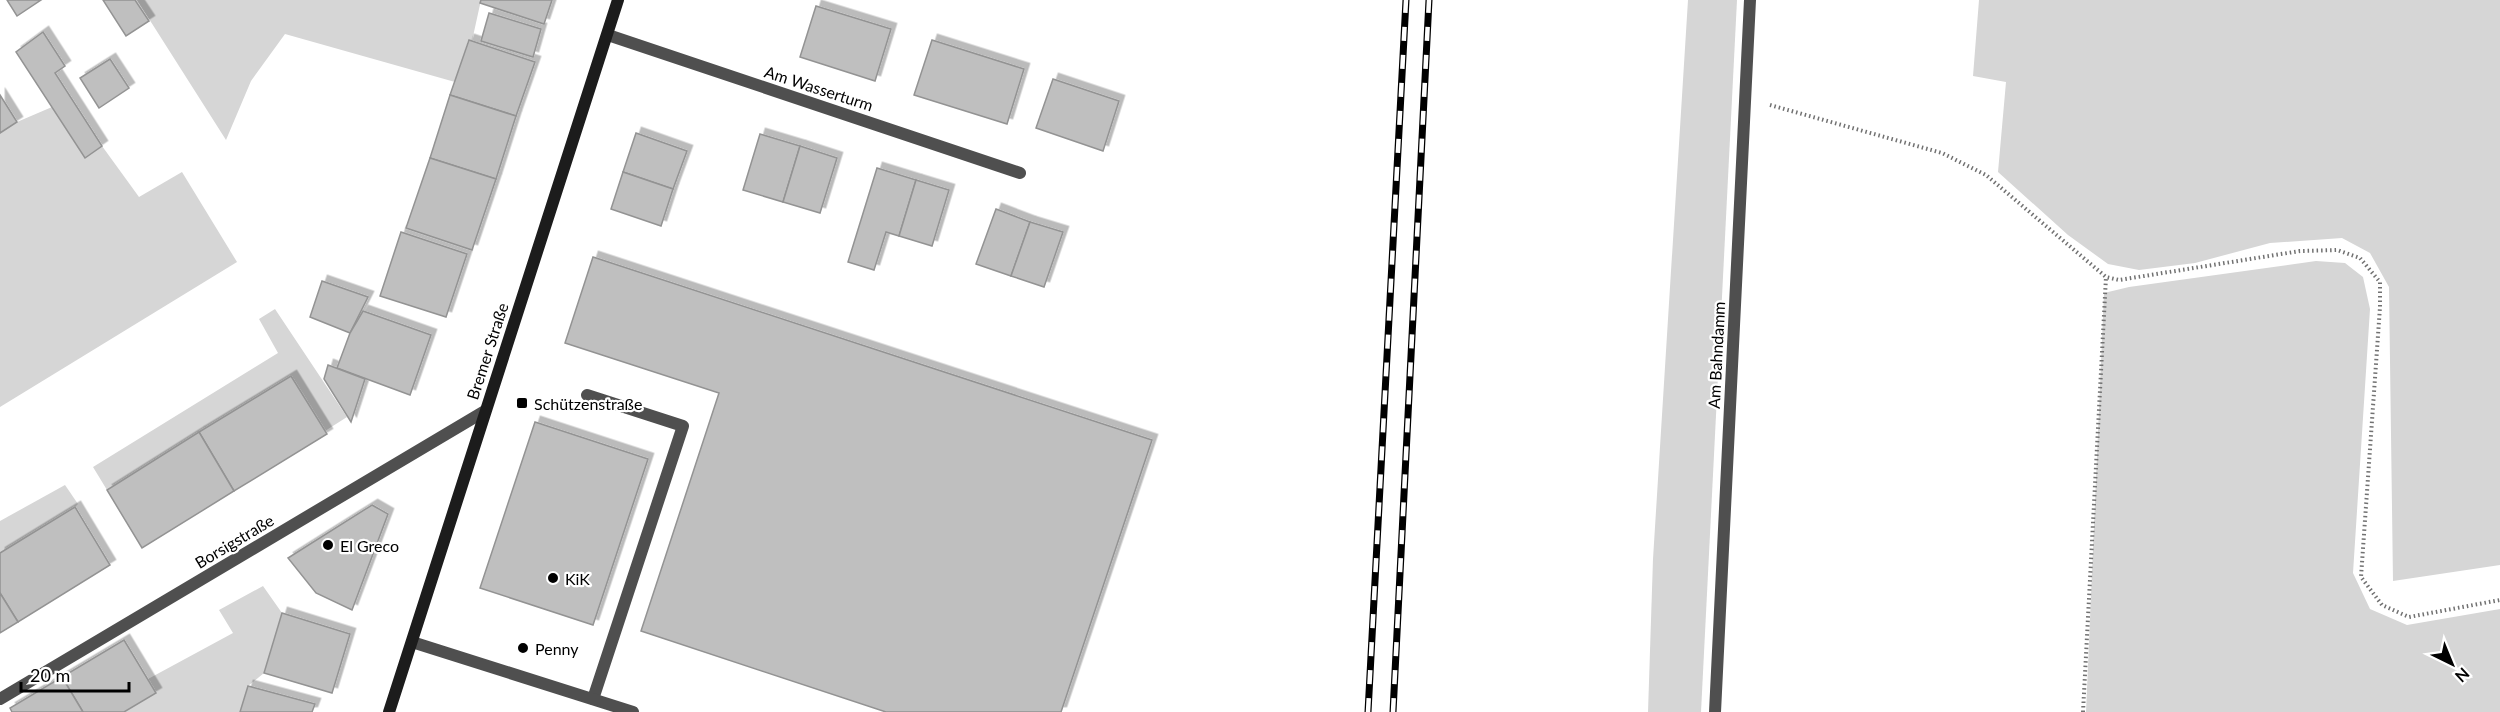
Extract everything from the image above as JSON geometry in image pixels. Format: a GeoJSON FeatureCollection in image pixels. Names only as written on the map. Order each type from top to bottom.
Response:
{"type":"FeatureCollection","features":[{"type":"Feature","properties":{"kind":"main road","name":"Bremer Straße"},"geometry":{"type":"LineString","coordinates":[[389,712],[618,0]]}},
{"type":"Feature","properties":{"kind":"street","name":"Am Bahndamm"},"geometry":{"type":"LineString","coordinates":[[1715,712],[1750,0]]}},
{"type":"Feature","properties":{"kind":"street","name":"Am Wasserturm"},"geometry":{"type":"LineString","coordinates":[[608,35],[1020,173]]}},
{"type":"Feature","properties":{"kind":"street"},"geometry":{"type":"LineString","coordinates":[[587,395],[683,426],[593,699]]}},
{"type":"Feature","properties":{"kind":"street","name":"Borsigstraße"},"geometry":{"type":"LineString","coordinates":[[0,699],[485,411]]}},
{"type":"Feature","properties":{"kind":"street"},"geometry":{"type":"LineString","coordinates":[[412,642],[633,712]]}},
{"type":"Feature","properties":{"kind":"path"},"geometry":{"type":"LineString","coordinates":[[1745,98],[1942,153],[1986,175],[2106,277],[2119,280],[2300,251],[2337,250],[2360,258],[2380,282],[2361,578],[2382,605],[2409,616],[2500,600]]}},
{"type":"Feature","properties":{"kind":"path"},"geometry":{"type":"LineString","coordinates":[[2083,712],[2106,277]]}},
{"type":"Feature","properties":{"kind":"shaded area"},"geometry":{"type":"Polygon","coordinates":[[[137,0],[481,0],[472,41],[468,41],[455,82],[285,34],[251,81],[226,140],[137,0]]]}},
{"type":"Feature","properties":{"kind":"shaded area"},"geometry":{"type":"Polygon","coordinates":[[[1688,0],[1737,0],[1701,712],[1648,712],[1653,559],[1688,0]]]}},
{"type":"Feature","properties":{"kind":"shaded area"},"geometry":{"type":"Polygon","coordinates":[[[1979,0],[2500,0],[2500,565],[2393,581],[2389,287],[2370,253],[2342,238],[2270,243],[2195,263],[2139,270],[2108,264],[2068,235],[1998,172],[2006,82],[1973,76],[1979,0]]]}},
{"type":"Feature","properties":{"kind":"shaded area"},"geometry":{"type":"Polygon","coordinates":[[[52,107],[84,157],[102,146],[139,197],[182,172],[237,262],[0,407],[0,133],[17,122],[52,107]]]}},
{"type":"Feature","properties":{"kind":"shaded area"},"geometry":{"type":"Polygon","coordinates":[[[2316,261],[2345,263],[2363,277],[2370,309],[2353,573],[2370,609],[2407,625],[2500,609],[2500,712],[2086,712],[2104,293],[2129,287],[2316,261]]]}},
{"type":"Feature","properties":{"kind":"shaded area"},"geometry":{"type":"Polygon","coordinates":[[[275,309],[347,417],[325,431],[289,378],[107,490],[93,467],[278,353],[259,319],[275,309]]]}},
{"type":"Feature","properties":{"kind":"shaded area"},"geometry":{"type":"Polygon","coordinates":[[[65,485],[78,504],[0,553],[0,521],[65,485]]]}},
{"type":"Feature","properties":{"kind":"shaded area"},"geometry":{"type":"Polygon","coordinates":[[[263,586],[282,613],[264,673],[248,686],[240,712],[124,712],[156,693],[148,679],[233,633],[219,610],[263,586]]]}},
{"type":"Feature","properties":{"kind":"building"},"geometry":{"type":"Polygon","coordinates":[[[7,0],[41,0],[17,16],[7,0]]]}},
{"type":"Feature","properties":{"kind":"building"},"geometry":{"type":"Polygon","coordinates":[[[103,0],[135,0],[149,21],[126,36],[103,0]]]}},
{"type":"Feature","properties":{"kind":"building"},"geometry":{"type":"Polygon","coordinates":[[[481,0],[552,0],[544,24],[480,3],[481,0]]]}},
{"type":"Feature","properties":{"kind":"building"},"geometry":{"type":"Polygon","coordinates":[[[816,6],[891,29],[875,81],[800,57],[816,6]]]}},
{"type":"Feature","properties":{"kind":"building"},"geometry":{"type":"Polygon","coordinates":[[[489,13],[541,29],[533,57],[481,41],[489,13]]]}},
{"type":"Feature","properties":{"kind":"building"},"geometry":{"type":"Polygon","coordinates":[[[43,32],[65,66],[55,73],[102,146],[85,158],[16,52],[43,32]]]}},
{"type":"Feature","properties":{"kind":"building"},"geometry":{"type":"Polygon","coordinates":[[[469,40],[535,62],[516,116],[450,95],[469,40]]]}},
{"type":"Feature","properties":{"kind":"building"},"geometry":{"type":"Polygon","coordinates":[[[932,40],[1024,69],[1007,124],[914,95],[932,40]]]}},
{"type":"Feature","properties":{"kind":"building"},"geometry":{"type":"Polygon","coordinates":[[[110,59],[129,88],[99,108],[80,78],[110,59]]]}},
{"type":"Feature","properties":{"kind":"building"},"geometry":{"type":"Polygon","coordinates":[[[1053,79],[1119,101],[1103,151],[1036,128],[1053,79]]]}},
{"type":"Feature","properties":{"kind":"building"},"geometry":{"type":"Polygon","coordinates":[[[0,95],[17,122],[0,133],[0,95]]]}},
{"type":"Feature","properties":{"kind":"building"},"geometry":{"type":"Polygon","coordinates":[[[450,95],[516,116],[496,179],[430,158],[450,95]]]}},
{"type":"Feature","properties":{"kind":"building"},"geometry":{"type":"Polygon","coordinates":[[[636,133],[687,151],[673,189],[623,172],[636,133]]]}},
{"type":"Feature","properties":{"kind":"building"},"geometry":{"type":"Polygon","coordinates":[[[760,134],[800,146],[783,202],[743,190],[760,134]]]}},
{"type":"Feature","properties":{"kind":"building"},"geometry":{"type":"Polygon","coordinates":[[[800,146],[837,158],[820,213],[783,202],[800,146]]]}},
{"type":"Feature","properties":{"kind":"building"},"geometry":{"type":"Polygon","coordinates":[[[430,158],[496,179],[472,250],[406,228],[430,158]]]}},
{"type":"Feature","properties":{"kind":"building"},"geometry":{"type":"Polygon","coordinates":[[[877,168],[916,180],[899,236],[886,232],[874,270],[848,262],[877,168]]]}},
{"type":"Feature","properties":{"kind":"building"},"geometry":{"type":"Polygon","coordinates":[[[623,172],[673,189],[661,226],[611,209],[623,172]]]}},
{"type":"Feature","properties":{"kind":"building"},"geometry":{"type":"Polygon","coordinates":[[[916,180],[949,190],[932,246],[899,236],[916,180]]]}},
{"type":"Feature","properties":{"kind":"building"},"geometry":{"type":"Polygon","coordinates":[[[996,209],[1030,222],[1011,276],[976,264],[996,209]]]}},
{"type":"Feature","properties":{"kind":"building"},"geometry":{"type":"Polygon","coordinates":[[[1030,222],[1063,232],[1044,287],[1011,276],[1030,222]]]}},
{"type":"Feature","properties":{"kind":"building"},"geometry":{"type":"Polygon","coordinates":[[[401,232],[467,254],[446,317],[380,296],[401,232]]]}},
{"type":"Feature","properties":{"kind":"building"},"geometry":{"type":"Polygon","coordinates":[[[593,257],[1152,440],[1061,712],[886,712],[641,631],[719,393],[565,343],[593,257]]]}},
{"type":"Feature","properties":{"kind":"building"},"geometry":{"type":"Polygon","coordinates":[[[322,281],[368,297],[350,333],[310,317],[322,281]]]}},
{"type":"Feature","properties":{"kind":"building"},"geometry":{"type":"Polygon","coordinates":[[[363,311],[431,335],[410,395],[337,368],[350,333],[363,311]]]}},
{"type":"Feature","properties":{"kind":"building"},"geometry":{"type":"Polygon","coordinates":[[[328,365],[365,379],[351,422],[324,379],[328,365]]]}},
{"type":"Feature","properties":{"kind":"building"},"geometry":{"type":"Polygon","coordinates":[[[291,376],[327,434],[234,491],[199,432],[291,376]]]}},
{"type":"Feature","properties":{"kind":"building"},"geometry":{"type":"Polygon","coordinates":[[[535,422],[648,459],[593,625],[480,588],[535,422]]]}},
{"type":"Feature","properties":{"kind":"building"},"geometry":{"type":"Polygon","coordinates":[[[199,432],[234,491],[142,548],[107,490],[199,432]]]}},
{"type":"Feature","properties":{"kind":"building"},"geometry":{"type":"Polygon","coordinates":[[[372,505],[388,514],[352,610],[316,593],[288,558],[372,505]]]}},
{"type":"Feature","properties":{"kind":"building"},"geometry":{"type":"Polygon","coordinates":[[[75,507],[110,565],[18,622],[0,593],[0,553],[75,507]]]}},
{"type":"Feature","properties":{"kind":"building"},"geometry":{"type":"Polygon","coordinates":[[[0,593],[18,622],[0,633],[0,593]]]}},
{"type":"Feature","properties":{"kind":"building"},"geometry":{"type":"Polygon","coordinates":[[[282,613],[350,634],[332,693],[264,673],[282,613]]]}},
{"type":"Feature","properties":{"kind":"building"},"geometry":{"type":"Polygon","coordinates":[[[124,640],[156,693],[124,712],[83,712],[62,677],[124,640]]]}},
{"type":"Feature","properties":{"kind":"building"},"geometry":{"type":"Polygon","coordinates":[[[62,677],[83,712],[12,712],[10,708],[62,677]]]}},
{"type":"Feature","properties":{"kind":"building"},"geometry":{"type":"Polygon","coordinates":[[[248,686],[315,704],[312,712],[240,712],[248,686]]]}},
{"type":"Feature","properties":{"kind":"railway"},"geometry":{"type":"LineString","coordinates":[[1368,712],[1406,0]]}},
{"type":"Feature","properties":{"kind":"railway"},"geometry":{"type":"LineString","coordinates":[[1393,712],[1429,0]]}},
{"type":"Feature","properties":{"kind":"place","name":"Schützenstraße"},"geometry":{"type":"Point","coordinates":[522,403]}},
{"type":"Feature","properties":{"kind":"place","name":"El Greco"},"geometry":{"type":"Point","coordinates":[328,545]}},
{"type":"Feature","properties":{"kind":"place","name":"KiK"},"geometry":{"type":"Point","coordinates":[553,578]}},
{"type":"Feature","properties":{"kind":"place","name":"Penny"},"geometry":{"type":"Point","coordinates":[523,648]}}]}
